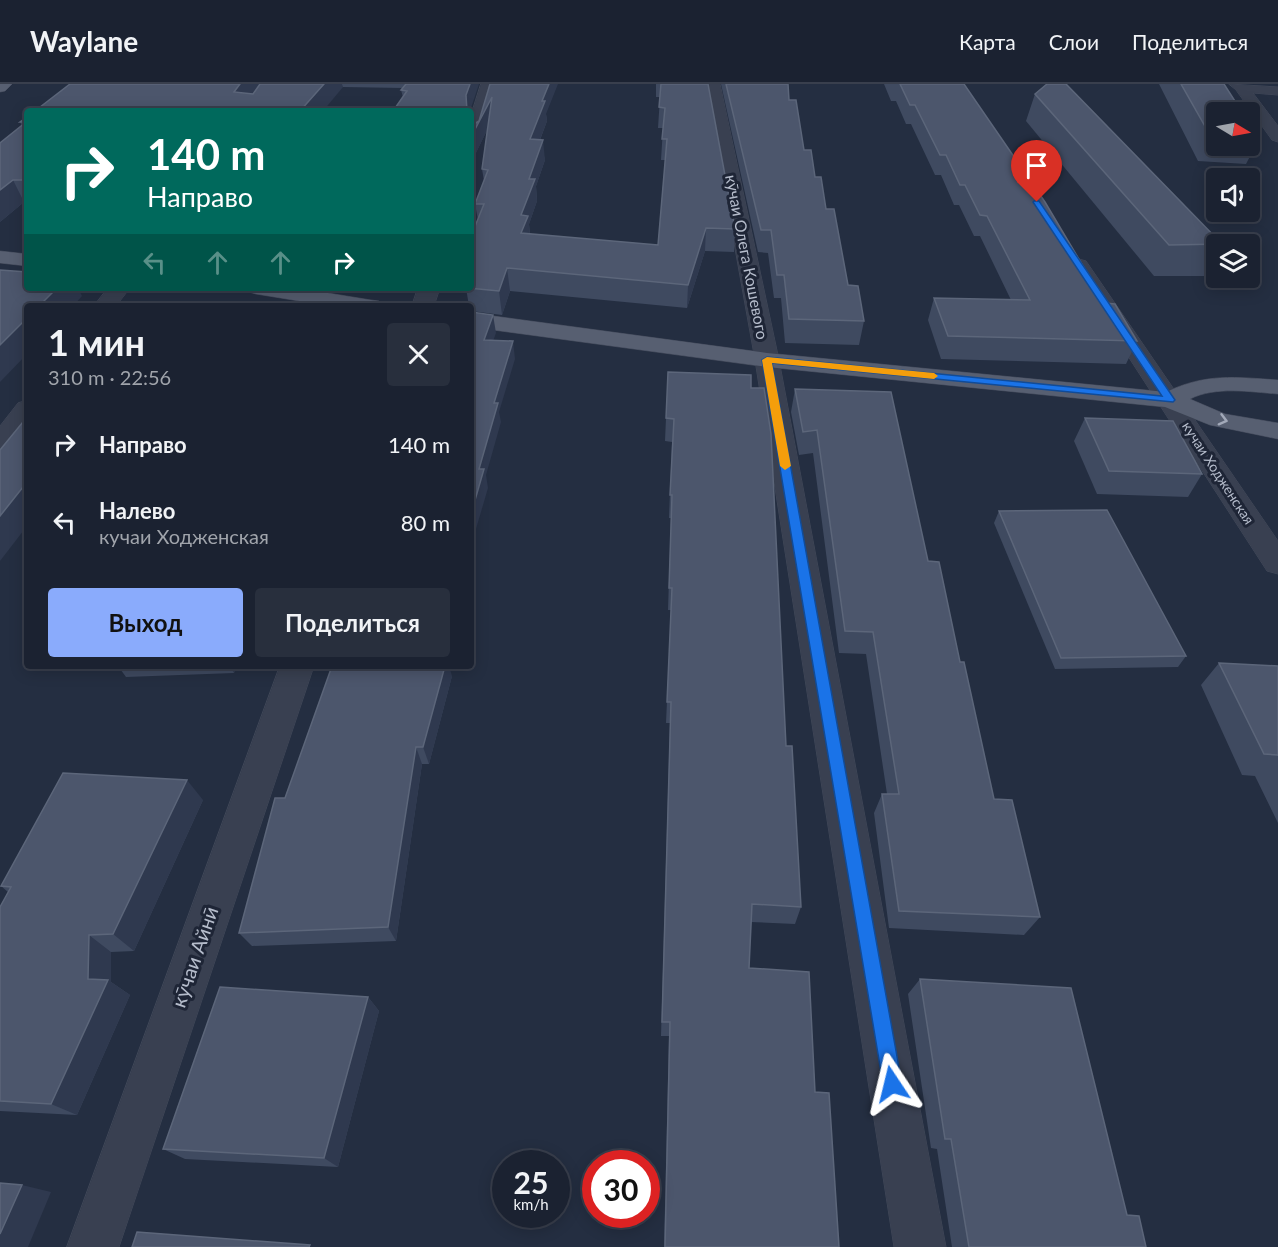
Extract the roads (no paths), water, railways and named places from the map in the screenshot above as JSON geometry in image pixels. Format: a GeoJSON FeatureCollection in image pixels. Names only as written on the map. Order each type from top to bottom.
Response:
{"type":"FeatureCollection","features":[{"type":"Feature","properties":{"kind":"main road"},"geometry":{"type":"LineString","coordinates":[[0,88],[5,84]]}},
{"type":"Feature","properties":{"kind":"main road"},"geometry":{"type":"LineString","coordinates":[[0,257],[24,260]]}},
{"type":"Feature","properties":{"kind":"main road"},"geometry":{"type":"LineString","coordinates":[[275,291],[352,303]]}},
{"type":"Feature","properties":{"kind":"main road"},"geometry":{"type":"LineString","coordinates":[[474,320],[767,360],[1170,400],[1220,420],[1278,431]]}},
{"type":"Feature","properties":{"kind":"main road"},"geometry":{"type":"LineString","coordinates":[[1170,400],[1196,387],[1233,384],[1278,387]]}},
{"type":"Feature","properties":{"kind":"street"},"geometry":{"type":"LineString","coordinates":[[474,131],[488,84]]}},
{"type":"Feature","properties":{"kind":"street","name":"кӯчаи Олега Кошевого"},"geometry":{"type":"LineString","coordinates":[[712,84],[767,360],[920,1247]]}},
{"type":"Feature","properties":{"kind":"street"},"geometry":{"type":"LineString","coordinates":[[1238,85],[1278,91]]}},
{"type":"Feature","properties":{"kind":"street"},"geometry":{"type":"LineString","coordinates":[[1238,85],[1278,137]]}},
{"type":"Feature","properties":{"kind":"street","name":"кучаи Ходженская"},"geometry":{"type":"LineString","coordinates":[[1070,252],[1278,564]]}},
{"type":"Feature","properties":{"kind":"street"},"geometry":{"type":"LineString","coordinates":[[107,303],[117,291]]}},
{"type":"Feature","properties":{"kind":"street"},"geometry":{"type":"LineString","coordinates":[[0,443],[24,412]]}},
{"type":"Feature","properties":{"kind":"street","name":"кӯчаи Айнӣ"},"geometry":{"type":"LineString","coordinates":[[93,1247],[296,669]]}}]}
